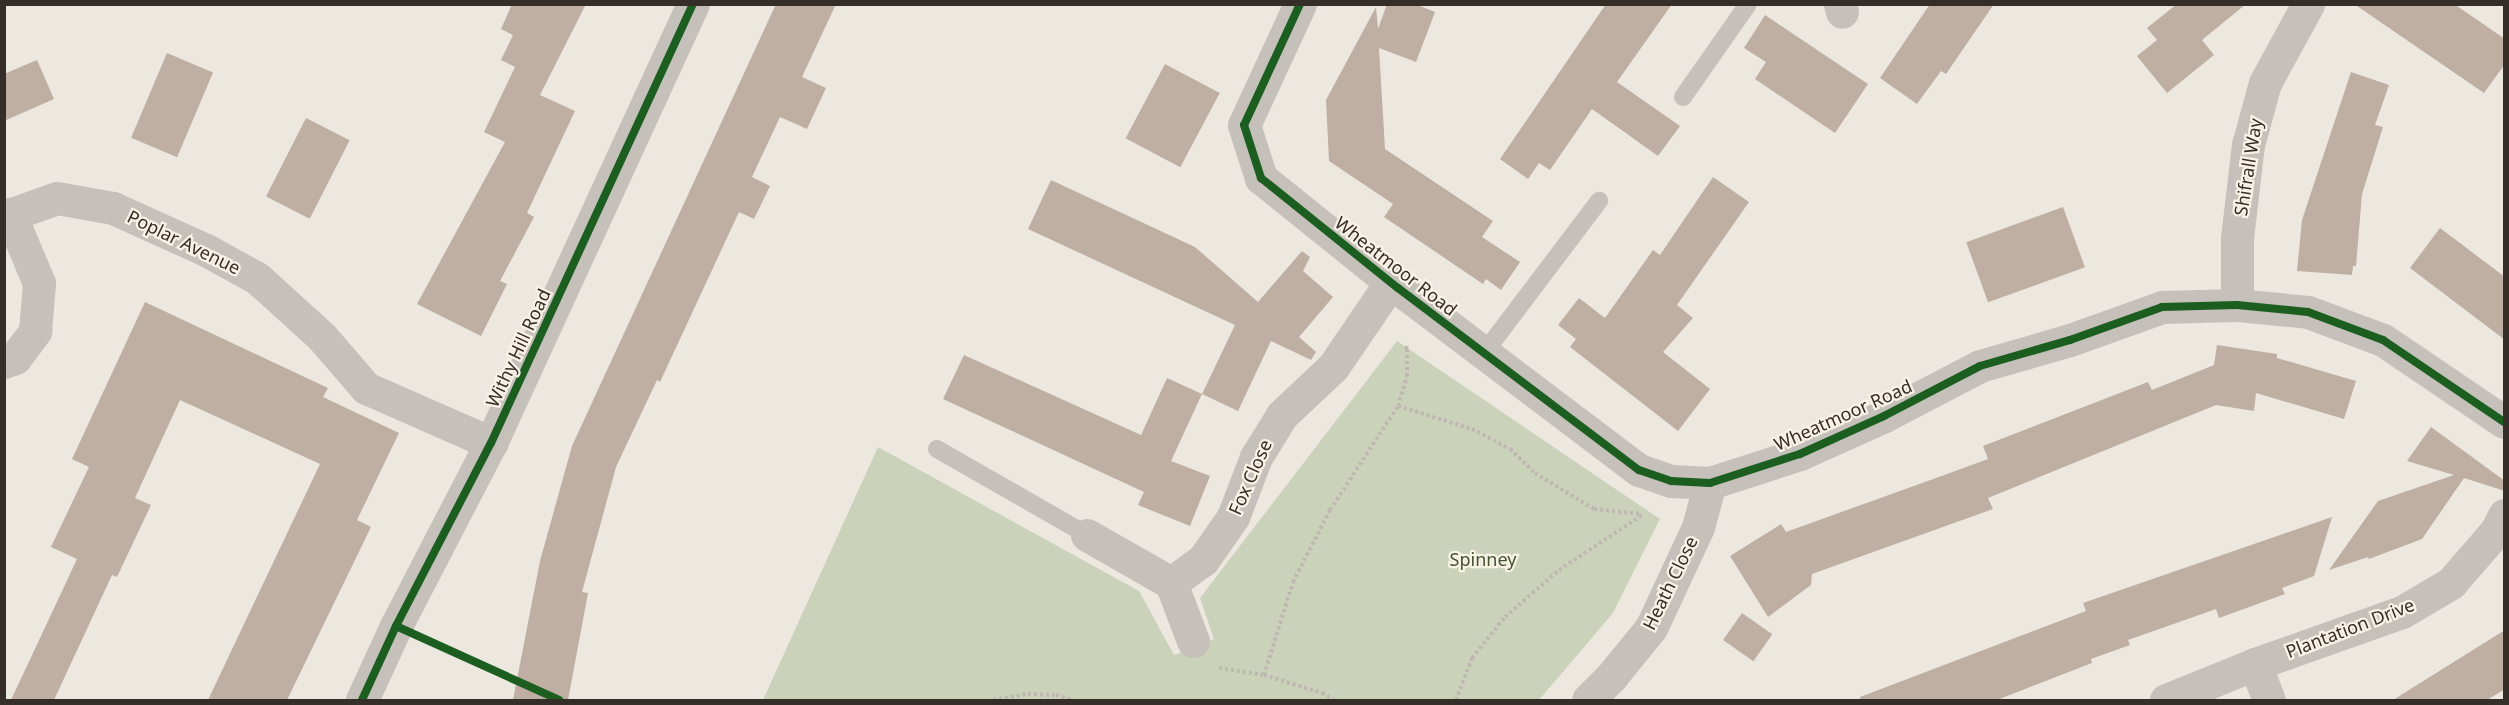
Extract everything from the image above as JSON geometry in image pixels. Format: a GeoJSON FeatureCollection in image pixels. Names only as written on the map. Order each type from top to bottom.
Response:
{"type":"FeatureCollection","features":[{"type":"Feature","properties":{"kind":"street","name":"Withy Hill Road"},"geometry":{"type":"LineString","coordinates":[[362,700],[396,626],[491,443],[693,4]]}},
{"type":"Feature","properties":{"kind":"street","name":"Wheatmoor Road"},"geometry":{"type":"LineString","coordinates":[[1300,4],[1244,125],[1261,178],[1395,285],[1639,470],[1671,481],[1710,483],[1800,454],[1884,417],[1980,366],[2070,340],[2162,307],[2237,305],[2308,312],[2383,340],[2505,422]]}},
{"type":"Feature","properties":{"kind":"street","name":"Shifrall Way"},"geometry":{"type":"LineString","coordinates":[[2237,305],[2237,238],[2248,145],[2265,83],[2308,4]]}},
{"type":"Feature","properties":{"kind":"street","name":"Poplar Avenue"},"geometry":{"type":"LineString","coordinates":[[7,216],[57,198],[113,208],[206,250],[257,278],[322,337],[366,388],[491,443]]}},
{"type":"Feature","properties":{"kind":"street"},"geometry":{"type":"LineString","coordinates":[[4,362],[15,358],[35,332],[39,283],[7,216]]}},
{"type":"Feature","properties":{"kind":"street","name":"Fox Close"},"geometry":{"type":"LineString","coordinates":[[1171,583],[1203,560],[1233,517],[1256,457],[1282,415],[1334,367],[1395,285]]}},
{"type":"Feature","properties":{"kind":"street","name":"Heath Close"},"geometry":{"type":"LineString","coordinates":[[1588,700],[1611,677],[1651,628],[1698,526],[1710,483]]}},
{"type":"Feature","properties":{"kind":"street","name":"Plantation Drive"},"geometry":{"type":"LineString","coordinates":[[2166,700],[2255,664],[2402,612],[2451,583],[2496,531],[2505,515]]}},
{"type":"Feature","properties":{"kind":"street"},"geometry":{"type":"LineString","coordinates":[[1087,535],[1171,583],[1201,654]]}},
{"type":"Feature","properties":{"kind":"street"},"geometry":{"type":"LineString","coordinates":[[2255,664],[2269,700]]}},
{"type":"Feature","properties":{"kind":"lane"},"geometry":{"type":"LineString","coordinates":[[1683,97],[1748,4]]}},
{"type":"Feature","properties":{"kind":"lane"},"geometry":{"type":"LineString","coordinates":[[1484,353],[1599,201]]}},
{"type":"Feature","properties":{"kind":"lane"},"geometry":{"type":"LineString","coordinates":[[937,449],[1087,535]]}},
{"type":"Feature","properties":{"kind":"path"},"geometry":{"type":"LineString","coordinates":[[1264,675],[1293,582],[1330,510],[1398,406],[1407,376],[1407,349],[1393,323],[1391,302],[1395,285]]}},
{"type":"Feature","properties":{"kind":"path"},"geometry":{"type":"LineString","coordinates":[[1398,406],[1472,429],[1510,449],[1535,473],[1594,508],[1643,514],[1698,526]]}},
{"type":"Feature","properties":{"kind":"path"},"geometry":{"type":"LineString","coordinates":[[1456,700],[1472,658],[1505,617],[1559,570],[1643,514]]}},
{"type":"Feature","properties":{"kind":"path"},"geometry":{"type":"LineString","coordinates":[[1201,654],[1322,693],[1334,700]]}},
{"type":"Feature","properties":{"kind":"path"},"geometry":{"type":"LineString","coordinates":[[993,700],[1028,694],[1056,695],[1071,700]]}},
{"type":"Feature","properties":{"kind":"green space","name":"Spinney"},"geometry":{"type":"Polygon","coordinates":[[[1397,341],[1660,519],[1613,613],[1539,700],[763,700],[878,447],[1139,591],[1174,655],[1214,639],[1200,598],[1397,341]]]}},
{"type":"Feature","properties":{"kind":"building"},"geometry":{"type":"Polygon","coordinates":[[[512,4],[586,4],[540,95],[575,111],[527,213],[534,217],[500,281],[507,284],[481,336],[417,304],[505,142],[484,132],[515,67],[501,60],[513,35],[501,29],[512,4]]]}},
{"type":"Feature","properties":{"kind":"building"},"geometry":{"type":"Polygon","coordinates":[[[776,4],[836,4],[802,77],[826,88],[807,129],[780,117],[752,177],[770,186],[754,219],[739,212],[660,382],[657,380],[616,467],[582,592],[588,593],[568,700],[513,700],[540,561],[572,446],[776,4]]]}},
{"type":"Feature","properties":{"kind":"building"},"geometry":{"type":"Polygon","coordinates":[[[1387,4],[1415,4],[1435,12],[1416,62],[1379,48],[1385,149],[1493,221],[1482,237],[1520,262],[1501,290],[1486,279],[1483,284],[1384,217],[1393,204],[1329,161],[1326,100],[1376,7],[1378,29],[1387,4]]]}},
{"type":"Feature","properties":{"kind":"building"},"geometry":{"type":"Polygon","coordinates":[[[1606,4],[1672,4],[1617,82],[1680,126],[1658,156],[1592,109],[1550,170],[1539,163],[1528,179],[1500,159],[1606,4]]]}},
{"type":"Feature","properties":{"kind":"building"},"geometry":{"type":"Polygon","coordinates":[[[1930,4],[1994,4],[1946,74],[1941,71],[1917,104],[1880,78],[1930,4]]]}},
{"type":"Feature","properties":{"kind":"building"},"geometry":{"type":"Polygon","coordinates":[[[2177,4],[2246,4],[2202,40],[2214,55],[2167,93],[2137,56],[2157,40],[2147,28],[2177,4]]]}},
{"type":"Feature","properties":{"kind":"building"},"geometry":{"type":"Polygon","coordinates":[[[2354,4],[2454,4],[2505,39],[2505,64],[2484,93],[2354,4]]]}},
{"type":"Feature","properties":{"kind":"building"},"geometry":{"type":"Polygon","coordinates":[[[1765,15],[1868,84],[1835,133],[1755,79],[1766,62],[1744,48],[1765,15]]]}},
{"type":"Feature","properties":{"kind":"building"},"geometry":{"type":"Polygon","coordinates":[[[167,53],[213,73],[177,157],[131,138],[167,53]]]}},
{"type":"Feature","properties":{"kind":"building"},"geometry":{"type":"Polygon","coordinates":[[[37,60],[54,99],[4,121],[4,74],[37,60]]]}},
{"type":"Feature","properties":{"kind":"building"},"geometry":{"type":"Polygon","coordinates":[[[1165,64],[1220,93],[1180,167],[1126,138],[1165,64]]]}},
{"type":"Feature","properties":{"kind":"building"},"geometry":{"type":"Polygon","coordinates":[[[2351,72],[2389,85],[2375,125],[2383,127],[2362,194],[2356,266],[2353,266],[2352,275],[2297,271],[2302,220],[2351,72]]]}},
{"type":"Feature","properties":{"kind":"building"},"geometry":{"type":"Polygon","coordinates":[[[306,118],[350,140],[310,219],[266,196],[306,118]]]}},
{"type":"Feature","properties":{"kind":"building"},"geometry":{"type":"Polygon","coordinates":[[[1713,177],[1749,202],[1677,305],[1693,318],[1663,352],[1710,389],[1678,431],[1570,347],[1576,339],[1558,325],[1579,298],[1605,318],[1653,250],[1660,255],[1713,177]]]}},
{"type":"Feature","properties":{"kind":"building"},"geometry":{"type":"Polygon","coordinates":[[[1051,180],[1195,247],[1258,302],[1302,251],[1310,257],[1303,271],[1333,297],[1299,337],[1316,352],[1311,360],[1271,341],[1238,411],[1202,394],[1235,325],[1028,229],[1051,180]]]}},
{"type":"Feature","properties":{"kind":"building"},"geometry":{"type":"Polygon","coordinates":[[[2063,207],[2085,267],[1988,302],[1966,242],[2063,207]]]}},
{"type":"Feature","properties":{"kind":"building"},"geometry":{"type":"Polygon","coordinates":[[[2440,228],[2505,277],[2505,340],[2410,268],[2440,228]]]}},
{"type":"Feature","properties":{"kind":"building"},"geometry":{"type":"Polygon","coordinates":[[[145,302],[328,388],[323,397],[399,433],[357,520],[371,527],[287,700],[208,700],[320,464],[180,400],[135,498],[151,505],[117,577],[112,575],[54,700],[11,700],[77,559],[51,547],[89,467],[72,459],[145,302]]]}},
{"type":"Feature","properties":{"kind":"building"},"geometry":{"type":"Polygon","coordinates":[[[2217,345],[2277,354],[2277,358],[2356,381],[2344,419],[2256,393],[2254,411],[2216,405],[1988,498],[1993,509],[1812,574],[1811,585],[1768,617],[1730,556],[1781,524],[1786,532],[1988,459],[1983,446],[2148,382],[2152,390],[2214,365],[2217,345]]]}},
{"type":"Feature","properties":{"kind":"building"},"geometry":{"type":"Polygon","coordinates":[[[964,355],[1141,435],[1167,378],[1202,394],[1171,461],[1210,476],[1190,526],[1138,505],[1144,492],[943,399],[964,355]]]}},
{"type":"Feature","properties":{"kind":"building"},"geometry":{"type":"Polygon","coordinates":[[[2431,427],[2505,481],[2505,491],[2464,478],[2422,539],[2369,559],[2368,557],[2329,570],[2378,501],[2454,475],[2407,461],[2431,427]]]}},
{"type":"Feature","properties":{"kind":"building"},"geometry":{"type":"Polygon","coordinates":[[[2332,517],[2314,576],[2282,588],[2285,594],[2219,618],[2216,609],[2128,640],[2130,645],[2091,659],[2092,663],[1997,700],[1860,700],[1860,697],[2086,611],[2083,603],[2332,517]]]}},
{"type":"Feature","properties":{"kind":"building"},"geometry":{"type":"Polygon","coordinates":[[[1742,613],[1772,634],[1753,661],[1723,640],[1742,613]]]}},
{"type":"Feature","properties":{"kind":"building"},"geometry":{"type":"Polygon","coordinates":[[[2505,630],[2505,689],[2487,700],[2393,700],[2505,630]]]}},
{"type":"Feature","properties":{"kind":"cycle path"},"geometry":{"type":"LineString","coordinates":[[362,700],[396,626],[491,443],[693,4]]}},
{"type":"Feature","properties":{"kind":"cycle path"},"geometry":{"type":"LineString","coordinates":[[1300,4],[1244,125],[1261,178],[1398,288],[1639,470],[1671,481],[1710,483],[1800,454],[1884,416],[1980,366],[2070,340],[2162,307],[2237,305],[2308,312],[2383,340],[2504,422]]}},
{"type":"Feature","properties":{"kind":"cycle path"},"geometry":{"type":"LineString","coordinates":[[396,626],[559,700]]}}]}
